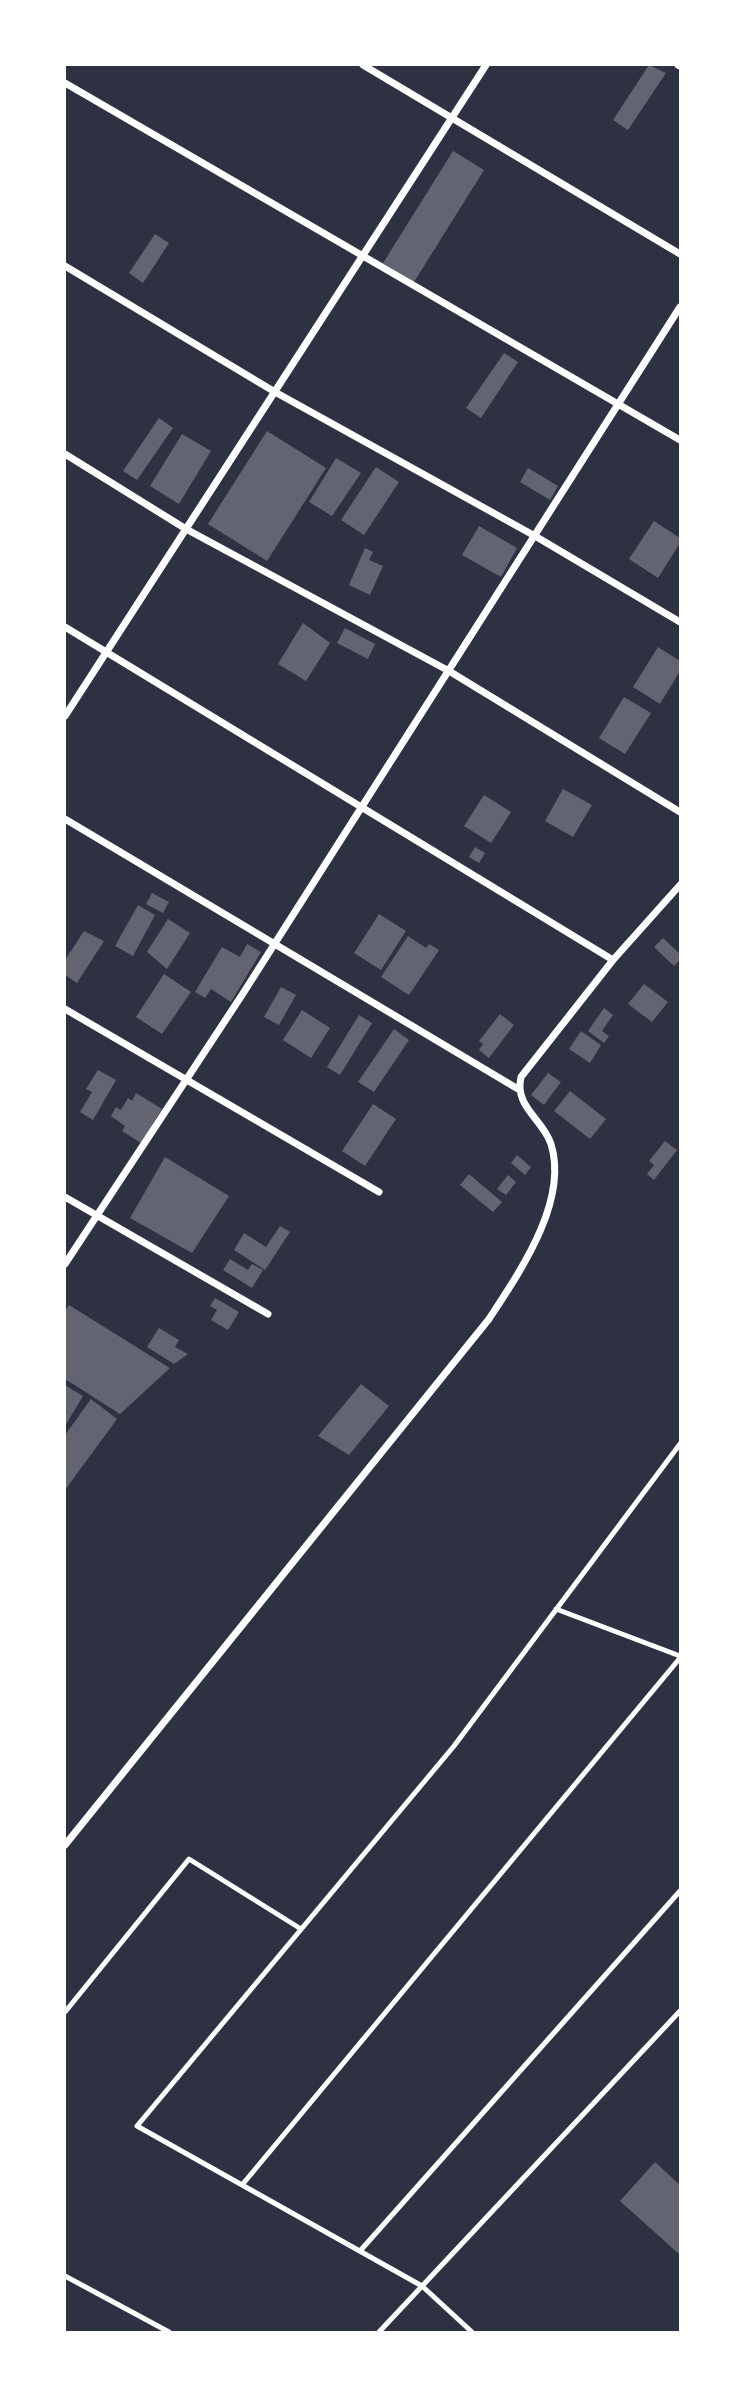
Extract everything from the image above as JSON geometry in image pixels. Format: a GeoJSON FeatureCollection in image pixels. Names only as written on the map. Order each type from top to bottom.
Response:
{"type":"FeatureCollection","features":[{"type":"Feature","properties":{"kind":"street"},"geometry":{"type":"LineString","coordinates":[[363,65],[453,116],[680,254]]}},
{"type":"Feature","properties":{"kind":"street"},"geometry":{"type":"LineString","coordinates":[[65,716],[486,65]]}},
{"type":"Feature","properties":{"kind":"street"},"geometry":{"type":"LineString","coordinates":[[65,83],[680,440]]}},
{"type":"Feature","properties":{"kind":"street"},"geometry":{"type":"LineString","coordinates":[[65,266],[275,392],[535,536],[680,622]]}},
{"type":"Feature","properties":{"kind":"street"},"geometry":{"type":"LineString","coordinates":[[65,1264],[276,943],[680,307]]}},
{"type":"Feature","properties":{"kind":"street"},"geometry":{"type":"LineString","coordinates":[[65,454],[186,529],[449,671],[680,812]]}},
{"type":"Feature","properties":{"kind":"street"},"geometry":{"type":"LineString","coordinates":[[65,627],[613,960]]}},
{"type":"Feature","properties":{"kind":"street"},"geometry":{"type":"LineString","coordinates":[[65,819],[518,1088]]}},
{"type":"Feature","properties":{"kind":"street"},"geometry":{"type":"LineString","coordinates":[[65,1845],[489,1319],[523,1265],[544,1223],[554,1180],[551,1144],[523,1104],[518,1088],[521,1077],[613,960],[680,885]]}},
{"type":"Feature","properties":{"kind":"street"},"geometry":{"type":"LineString","coordinates":[[65,1009],[379,1192]]}},
{"type":"Feature","properties":{"kind":"street"},"geometry":{"type":"LineString","coordinates":[[65,1197],[268,1314]]}},
{"type":"Feature","properties":{"kind":"lane"},"geometry":{"type":"LineString","coordinates":[[472,2332],[422,2286],[138,2126],[454,1746],[680,1444]]}},
{"type":"Feature","properties":{"kind":"lane"},"geometry":{"type":"LineString","coordinates":[[242,2185],[680,1657],[556,1609]]}},
{"type":"Feature","properties":{"kind":"lane"},"geometry":{"type":"LineString","coordinates":[[65,2012],[189,1859],[301,1929]]}},
{"type":"Feature","properties":{"kind":"lane"},"geometry":{"type":"LineString","coordinates":[[360,2251],[680,1891]]}},
{"type":"Feature","properties":{"kind":"lane"},"geometry":{"type":"LineString","coordinates":[[379,2332],[680,2011]]}},
{"type":"Feature","properties":{"kind":"lane"},"geometry":{"type":"LineString","coordinates":[[65,2276],[169,2332]]}},
{"type":"Feature","properties":{"kind":"building"},"geometry":{"type":"Polygon","coordinates":[[[649,65],[666,73],[628,130],[613,120],[649,65]]]}},
{"type":"Feature","properties":{"kind":"building"},"geometry":{"type":"Polygon","coordinates":[[[453,151],[484,170],[414,282],[383,263],[453,151]]]}},
{"type":"Feature","properties":{"kind":"building"},"geometry":{"type":"Polygon","coordinates":[[[155,234],[169,243],[143,283],[129,273],[155,234]]]}},
{"type":"Feature","properties":{"kind":"building"},"geometry":{"type":"Polygon","coordinates":[[[504,353],[518,362],[481,418],[466,408],[504,353]]]}},
{"type":"Feature","properties":{"kind":"building"},"geometry":{"type":"Polygon","coordinates":[[[159,418],[173,428],[137,480],[123,471],[159,418]]]}},
{"type":"Feature","properties":{"kind":"building"},"geometry":{"type":"Polygon","coordinates":[[[267,431],[326,468],[267,561],[208,524],[267,431]]]}},
{"type":"Feature","properties":{"kind":"building"},"geometry":{"type":"Polygon","coordinates":[[[182,434],[211,451],[179,504],[150,486],[182,434]]]}},
{"type":"Feature","properties":{"kind":"building"},"geometry":{"type":"Polygon","coordinates":[[[336,458],[361,473],[332,516],[309,502],[336,458]]]}},
{"type":"Feature","properties":{"kind":"building"},"geometry":{"type":"Polygon","coordinates":[[[376,467],[399,482],[364,535],[341,520],[376,467]]]}},
{"type":"Feature","properties":{"kind":"building"},"geometry":{"type":"Polygon","coordinates":[[[528,468],[558,486],[550,500],[520,482],[528,468]]]}},
{"type":"Feature","properties":{"kind":"building"},"geometry":{"type":"Polygon","coordinates":[[[654,521],[680,538],[680,543],[658,578],[629,559],[654,521]]]}},
{"type":"Feature","properties":{"kind":"building"},"geometry":{"type":"Polygon","coordinates":[[[479,526],[517,548],[501,577],[462,555],[479,526]]]}},
{"type":"Feature","properties":{"kind":"building"},"geometry":{"type":"Polygon","coordinates":[[[365,548],[373,552],[369,560],[383,566],[370,595],[349,585],[365,548]]]}},
{"type":"Feature","properties":{"kind":"building"},"geometry":{"type":"Polygon","coordinates":[[[303,623],[330,643],[306,681],[278,664],[303,623]]]}},
{"type":"Feature","properties":{"kind":"building"},"geometry":{"type":"Polygon","coordinates":[[[345,628],[375,644],[368,659],[337,643],[345,628]]]}},
{"type":"Feature","properties":{"kind":"building"},"geometry":{"type":"Polygon","coordinates":[[[658,647],[680,661],[680,671],[660,704],[633,687],[658,647]]]}},
{"type":"Feature","properties":{"kind":"building"},"geometry":{"type":"Polygon","coordinates":[[[624,697],[651,713],[625,754],[599,738],[624,697]]]}},
{"type":"Feature","properties":{"kind":"building"},"geometry":{"type":"Polygon","coordinates":[[[563,789],[592,805],[573,837],[545,821],[563,789]]]}},
{"type":"Feature","properties":{"kind":"building"},"geometry":{"type":"Polygon","coordinates":[[[484,795],[511,812],[491,843],[464,826],[484,795]]]}},
{"type":"Feature","properties":{"kind":"building"},"geometry":{"type":"Polygon","coordinates":[[[475,847],[485,853],[479,863],[469,857],[475,847]]]}},
{"type":"Feature","properties":{"kind":"building"},"geometry":{"type":"Polygon","coordinates":[[[152,893],[169,902],[163,913],[146,904],[152,893]]]}},
{"type":"Feature","properties":{"kind":"building"},"geometry":{"type":"Polygon","coordinates":[[[138,905],[155,915],[133,956],[115,946],[138,905]]]}},
{"type":"Feature","properties":{"kind":"building"},"geometry":{"type":"Polygon","coordinates":[[[379,914],[406,931],[381,970],[354,953],[379,914]]]}},
{"type":"Feature","properties":{"kind":"building"},"geometry":{"type":"Polygon","coordinates":[[[168,919],[190,933],[167,969],[147,952],[168,919]]]}},
{"type":"Feature","properties":{"kind":"building"},"geometry":{"type":"Polygon","coordinates":[[[84,931],[104,941],[77,983],[65,975],[65,960],[84,931]]]}},
{"type":"Feature","properties":{"kind":"building"},"geometry":{"type":"Polygon","coordinates":[[[408,936],[426,948],[429,944],[439,950],[409,995],[381,977],[408,936]]]}},
{"type":"Feature","properties":{"kind":"building"},"geometry":{"type":"Polygon","coordinates":[[[663,938],[680,954],[680,960],[674,966],[654,947],[663,938]]]}},
{"type":"Feature","properties":{"kind":"building"},"geometry":{"type":"Polygon","coordinates":[[[247,944],[261,952],[231,1002],[211,989],[205,998],[195,992],[222,947],[240,957],[247,944]]]}},
{"type":"Feature","properties":{"kind":"building"},"geometry":{"type":"Polygon","coordinates":[[[164,974],[191,992],[162,1034],[136,1017],[164,974]]]}},
{"type":"Feature","properties":{"kind":"building"},"geometry":{"type":"Polygon","coordinates":[[[644,984],[668,1002],[652,1022],[628,1004],[644,984]]]}},
{"type":"Feature","properties":{"kind":"building"},"geometry":{"type":"Polygon","coordinates":[[[281,987],[296,995],[279,1025],[264,1017],[281,987]]]}},
{"type":"Feature","properties":{"kind":"building"},"geometry":{"type":"Polygon","coordinates":[[[604,1008],[613,1015],[602,1031],[609,1036],[604,1043],[588,1031],[604,1008]]]}},
{"type":"Feature","properties":{"kind":"building"},"geometry":{"type":"Polygon","coordinates":[[[302,1010],[330,1028],[311,1058],[283,1040],[302,1010]]]}},
{"type":"Feature","properties":{"kind":"building"},"geometry":{"type":"Polygon","coordinates":[[[500,1014],[514,1025],[489,1058],[479,1050],[483,1044],[479,1041],[500,1014]]]}},
{"type":"Feature","properties":{"kind":"building"},"geometry":{"type":"Polygon","coordinates":[[[359,1015],[372,1023],[340,1075],[327,1067],[359,1015]]]}},
{"type":"Feature","properties":{"kind":"building"},"geometry":{"type":"Polygon","coordinates":[[[394,1029],[409,1040],[374,1092],[358,1082],[394,1029]]]}},
{"type":"Feature","properties":{"kind":"building"},"geometry":{"type":"Polygon","coordinates":[[[581,1031],[601,1045],[590,1063],[569,1049],[581,1031]]]}},
{"type":"Feature","properties":{"kind":"building"},"geometry":{"type":"Polygon","coordinates":[[[98,1070],[116,1080],[93,1120],[80,1112],[92,1092],[86,1089],[98,1070]]]}},
{"type":"Feature","properties":{"kind":"building"},"geometry":{"type":"Polygon","coordinates":[[[548,1073],[561,1082],[544,1105],[531,1095],[548,1073]]]}},
{"type":"Feature","properties":{"kind":"building"},"geometry":{"type":"Polygon","coordinates":[[[570,1091],[606,1119],[590,1139],[554,1111],[570,1091]]]}},
{"type":"Feature","properties":{"kind":"building"},"geometry":{"type":"Polygon","coordinates":[[[136,1093],[162,1109],[141,1143],[122,1131],[125,1126],[111,1116],[116,1107],[121,1110],[128,1098],[132,1101],[136,1093]]]}},
{"type":"Feature","properties":{"kind":"building"},"geometry":{"type":"Polygon","coordinates":[[[373,1104],[396,1119],[365,1166],[342,1151],[373,1104]]]}},
{"type":"Feature","properties":{"kind":"building"},"geometry":{"type":"Polygon","coordinates":[[[665,1141],[677,1150],[654,1180],[647,1174],[654,1165],[649,1161],[665,1141]]]}},
{"type":"Feature","properties":{"kind":"building"},"geometry":{"type":"Polygon","coordinates":[[[517,1155],[531,1167],[525,1175],[511,1163],[517,1155]]]}},
{"type":"Feature","properties":{"kind":"building"},"geometry":{"type":"Polygon","coordinates":[[[165,1157],[229,1196],[192,1253],[130,1218],[165,1157]]]}},
{"type":"Feature","properties":{"kind":"building"},"geometry":{"type":"Polygon","coordinates":[[[469,1174],[502,1202],[493,1212],[460,1185],[469,1174]]]}},
{"type":"Feature","properties":{"kind":"building"},"geometry":{"type":"Polygon","coordinates":[[[508,1175],[516,1182],[506,1195],[497,1189],[508,1175]]]}},
{"type":"Feature","properties":{"kind":"building"},"geometry":{"type":"Polygon","coordinates":[[[280,1226],[290,1232],[265,1270],[234,1250],[244,1233],[266,1247],[280,1226]]]}},
{"type":"Feature","properties":{"kind":"building"},"geometry":{"type":"Polygon","coordinates":[[[230,1259],[248,1270],[252,1264],[263,1270],[252,1288],[223,1270],[230,1259]]]}},
{"type":"Feature","properties":{"kind":"building"},"geometry":{"type":"Polygon","coordinates":[[[215,1298],[239,1312],[228,1330],[211,1320],[217,1310],[210,1306],[215,1298]]]}},
{"type":"Feature","properties":{"kind":"building"},"geometry":{"type":"Polygon","coordinates":[[[69,1305],[170,1368],[120,1414],[65,1379],[65,1311],[69,1305]]]}},
{"type":"Feature","properties":{"kind":"building"},"geometry":{"type":"Polygon","coordinates":[[[159,1328],[179,1340],[175,1347],[188,1354],[174,1364],[147,1347],[159,1328]]]}},
{"type":"Feature","properties":{"kind":"building"},"geometry":{"type":"Polygon","coordinates":[[[361,1384],[389,1406],[349,1455],[318,1436],[361,1384]]]}},
{"type":"Feature","properties":{"kind":"building"},"geometry":{"type":"Polygon","coordinates":[[[65,1385],[83,1396],[65,1426],[65,1385]]]}},
{"type":"Feature","properties":{"kind":"building"},"geometry":{"type":"Polygon","coordinates":[[[91,1399],[117,1419],[65,1490],[65,1435],[91,1399]]]}},
{"type":"Feature","properties":{"kind":"building"},"geometry":{"type":"Polygon","coordinates":[[[655,2162],[680,2185],[680,2255],[620,2201],[655,2162]]]}}]}
